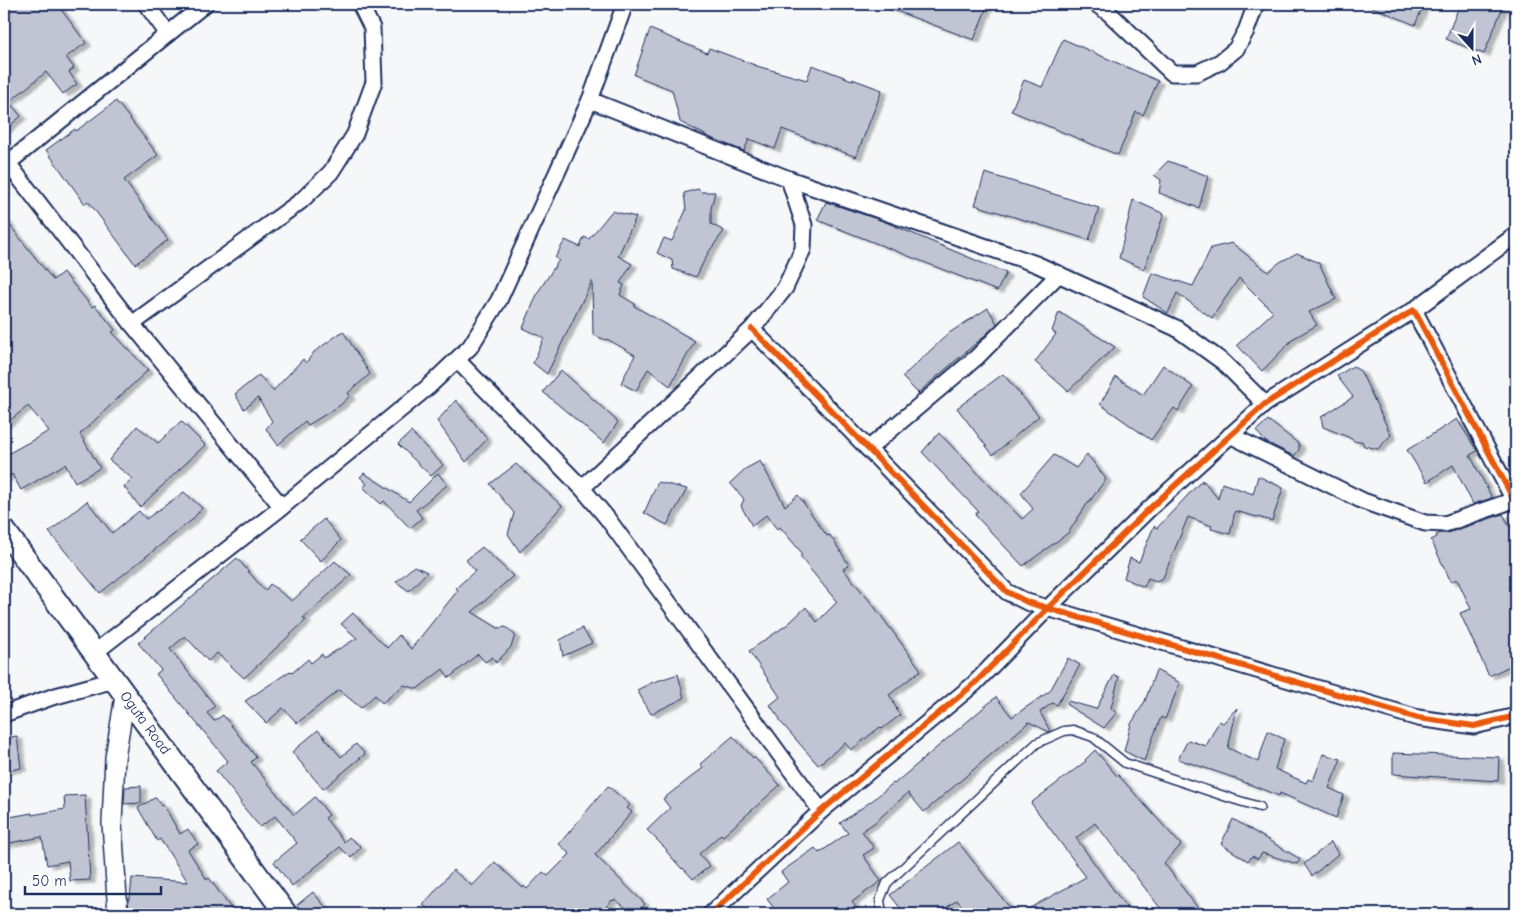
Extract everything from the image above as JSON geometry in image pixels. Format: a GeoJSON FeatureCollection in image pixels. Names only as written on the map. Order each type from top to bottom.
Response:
{"type":"FeatureCollection","features":[{"type":"Feature","properties":{"kind":"main road","name":"Oguta Road"},"geometry":{"type":"LineString","coordinates":[[4,530],[286,914]]}},
{"type":"Feature","properties":{"kind":"street"},"geometry":{"type":"LineString","coordinates":[[146,4],[168,34]]}},
{"type":"Feature","properties":{"kind":"street"},"geometry":{"type":"LineString","coordinates":[[205,4],[6,161],[132,324],[282,507]]}},
{"type":"Feature","properties":{"kind":"street"},"geometry":{"type":"LineString","coordinates":[[132,324],[301,201],[330,172],[355,134],[374,82],[372,28],[360,4]]}},
{"type":"Feature","properties":{"kind":"street"},"geometry":{"type":"LineString","coordinates":[[94,653],[282,507],[428,387],[470,347],[499,300],[590,100],[625,4]]}},
{"type":"Feature","properties":{"kind":"street"},"geometry":{"type":"LineString","coordinates":[[1096,4],[1109,13],[1172,73],[1198,73],[1220,62],[1236,50],[1246,31],[1256,4]]}},
{"type":"Feature","properties":{"kind":"street"},"geometry":{"type":"LineString","coordinates":[[590,100],[789,179],[1060,274],[1176,328],[1223,362],[1266,404]]}},
{"type":"Feature","properties":{"kind":"street"},"geometry":{"type":"LineString","coordinates":[[582,488],[752,330],[785,288],[803,249],[804,225],[789,179]]}},
{"type":"Feature","properties":{"kind":"street"},"geometry":{"type":"LineString","coordinates":[[710,914],[821,811],[974,684],[1149,509],[1266,404],[1414,310],[1516,235]]}},
{"type":"Feature","properties":{"kind":"street"},"geometry":{"type":"LineString","coordinates":[[868,449],[977,357],[1060,274]]}},
{"type":"Feature","properties":{"kind":"street"},"geometry":{"type":"LineString","coordinates":[[1230,436],[1363,501],[1425,523],[1445,524],[1515,502],[1414,310]]}},
{"type":"Feature","properties":{"kind":"street"},"geometry":{"type":"LineString","coordinates":[[752,330],[1007,592],[1027,602],[1418,718],[1474,726],[1516,716]]}},
{"type":"Feature","properties":{"kind":"street"},"geometry":{"type":"LineString","coordinates":[[457,360],[582,488],[607,518],[821,811]]}},
{"type":"Feature","properties":{"kind":"street"},"geometry":{"type":"LineString","coordinates":[[4,714],[52,697],[120,688],[112,823],[118,914]]}},
{"type":"Feature","properties":{"kind":"lane"},"geometry":{"type":"LineString","coordinates":[[882,914],[880,900],[888,883],[1037,743],[1064,730],[1074,730],[1093,737],[1125,762],[1260,807]]}},
{"type":"Feature","properties":{"kind":"building"},"geometry":{"type":"Polygon","coordinates":[[[4,4],[57,4],[86,43],[66,57],[74,68],[69,72],[77,84],[63,94],[46,72],[9,102],[21,116],[4,131],[4,4]]]}},
{"type":"Feature","properties":{"kind":"building"},"geometry":{"type":"Polygon","coordinates":[[[880,4],[988,4],[974,40],[880,4]]]}},
{"type":"Feature","properties":{"kind":"building"},"geometry":{"type":"Polygon","coordinates":[[[1365,4],[1424,4],[1415,25],[1365,4]]]}},
{"type":"Feature","properties":{"kind":"building"},"geometry":{"type":"Polygon","coordinates":[[[1460,4],[1504,4],[1484,54],[1446,39],[1460,4]]]}},
{"type":"Feature","properties":{"kind":"building"},"geometry":{"type":"Polygon","coordinates":[[[650,29],[707,53],[709,48],[760,67],[807,80],[812,65],[882,90],[856,157],[782,129],[775,149],[749,139],[744,151],[713,139],[680,122],[672,90],[634,75],[650,29]]]}},
{"type":"Feature","properties":{"kind":"building"},"geometry":{"type":"Polygon","coordinates":[[[1063,39],[1158,81],[1143,115],[1136,112],[1118,155],[1011,111],[1024,80],[1042,87],[1063,39]]]}},
{"type":"Feature","properties":{"kind":"building"},"geometry":{"type":"Polygon","coordinates":[[[116,101],[158,155],[124,180],[168,240],[135,264],[88,201],[85,204],[46,150],[75,129],[76,131],[116,101]]]}},
{"type":"Feature","properties":{"kind":"building"},"geometry":{"type":"Polygon","coordinates":[[[1168,161],[1208,176],[1199,208],[1159,193],[1161,180],[1154,175],[1168,161]]]}},
{"type":"Feature","properties":{"kind":"building"},"geometry":{"type":"Polygon","coordinates":[[[985,173],[1099,208],[1089,240],[975,205],[985,173]]]}},
{"type":"Feature","properties":{"kind":"building"},"geometry":{"type":"Polygon","coordinates":[[[698,189],[701,192],[715,192],[711,208],[711,224],[724,231],[708,253],[696,277],[673,269],[672,260],[657,253],[664,238],[672,241],[686,210],[684,193],[698,189]]]}},
{"type":"Feature","properties":{"kind":"building"},"geometry":{"type":"Polygon","coordinates":[[[1133,200],[1164,214],[1144,269],[1119,258],[1133,200]]]}},
{"type":"Feature","properties":{"kind":"building"},"geometry":{"type":"Polygon","coordinates":[[[826,202],[883,221],[1006,273],[997,291],[817,220],[826,202]]]}},
{"type":"Feature","properties":{"kind":"building"},"geometry":{"type":"Polygon","coordinates":[[[612,211],[636,217],[618,256],[632,264],[620,283],[624,285],[620,295],[635,304],[634,306],[695,341],[670,386],[648,369],[636,391],[621,383],[635,355],[607,339],[593,335],[592,281],[547,374],[533,363],[544,338],[523,328],[538,292],[559,260],[555,258],[565,240],[580,247],[584,237],[589,239],[612,211]]]}},
{"type":"Feature","properties":{"kind":"building"},"geometry":{"type":"Polygon","coordinates":[[[4,218],[53,280],[63,272],[92,307],[95,305],[115,330],[112,332],[148,370],[80,434],[100,468],[75,482],[65,464],[21,490],[12,474],[4,479],[4,456],[49,431],[28,406],[4,425],[4,218]]]}},
{"type":"Feature","properties":{"kind":"building"},"geometry":{"type":"Polygon","coordinates":[[[1232,243],[1268,272],[1280,262],[1297,253],[1319,263],[1336,299],[1309,312],[1317,325],[1294,338],[1262,371],[1237,345],[1273,312],[1239,278],[1212,318],[1177,293],[1168,313],[1143,297],[1152,273],[1193,286],[1211,248],[1232,243]]]}},
{"type":"Feature","properties":{"kind":"building"},"geometry":{"type":"Polygon","coordinates":[[[988,308],[997,324],[918,393],[902,377],[949,333],[988,308]]]}},
{"type":"Feature","properties":{"kind":"building"},"geometry":{"type":"Polygon","coordinates":[[[1059,312],[1115,347],[1068,391],[1035,362],[1056,334],[1052,331],[1059,312]]]}},
{"type":"Feature","properties":{"kind":"building"},"geometry":{"type":"Polygon","coordinates":[[[343,331],[370,374],[348,393],[350,396],[339,406],[308,425],[305,421],[278,445],[266,429],[272,421],[258,398],[244,409],[235,394],[259,375],[273,391],[303,359],[306,363],[314,352],[343,331]]]}},
{"type":"Feature","properties":{"kind":"building"},"geometry":{"type":"Polygon","coordinates":[[[1163,365],[1193,387],[1178,411],[1174,408],[1151,440],[1100,404],[1116,377],[1143,395],[1163,365]]]}},
{"type":"Feature","properties":{"kind":"building"},"geometry":{"type":"Polygon","coordinates":[[[1353,366],[1361,372],[1391,435],[1378,449],[1364,446],[1362,441],[1356,442],[1323,427],[1321,417],[1353,397],[1337,376],[1353,366]]]}},
{"type":"Feature","properties":{"kind":"building"},"geometry":{"type":"Polygon","coordinates":[[[561,370],[618,422],[604,443],[543,392],[561,370]]]}},
{"type":"Feature","properties":{"kind":"building"},"geometry":{"type":"Polygon","coordinates":[[[1003,374],[1039,416],[993,455],[957,408],[1003,374]]]}},
{"type":"Feature","properties":{"kind":"building"},"geometry":{"type":"Polygon","coordinates":[[[456,400],[487,439],[466,462],[437,421],[456,400]]]}},
{"type":"Feature","properties":{"kind":"building"},"geometry":{"type":"Polygon","coordinates":[[[1457,419],[1477,451],[1470,455],[1492,498],[1473,504],[1453,465],[1427,482],[1407,450],[1457,419]]]}},
{"type":"Feature","properties":{"kind":"building"},"geometry":{"type":"Polygon","coordinates":[[[1268,420],[1299,444],[1299,450],[1294,456],[1266,442],[1256,431],[1268,420]]]}},
{"type":"Feature","properties":{"kind":"building"},"geometry":{"type":"Polygon","coordinates":[[[181,421],[205,445],[140,507],[124,487],[133,479],[109,460],[137,426],[158,443],[181,421]]]}},
{"type":"Feature","properties":{"kind":"building"},"geometry":{"type":"Polygon","coordinates":[[[411,432],[443,465],[431,476],[398,444],[411,432]]]}},
{"type":"Feature","properties":{"kind":"building"},"geometry":{"type":"Polygon","coordinates":[[[939,433],[1022,519],[1033,509],[1021,493],[1054,455],[1076,468],[1087,454],[1106,479],[1068,533],[1023,566],[975,515],[978,511],[922,452],[939,433]]]}},
{"type":"Feature","properties":{"kind":"building"},"geometry":{"type":"Polygon","coordinates":[[[760,461],[785,506],[798,495],[827,536],[830,535],[849,565],[843,569],[873,605],[921,670],[889,695],[900,715],[882,729],[880,727],[851,750],[845,743],[818,765],[779,720],[770,705],[780,697],[749,651],[788,624],[806,607],[817,622],[837,602],[801,558],[801,552],[780,527],[777,529],[766,515],[752,526],[741,506],[744,499],[730,483],[745,469],[760,461]]]}},
{"type":"Feature","properties":{"kind":"building"},"geometry":{"type":"Polygon","coordinates":[[[516,464],[562,506],[520,552],[508,534],[514,513],[490,484],[516,464]]]}},
{"type":"Feature","properties":{"kind":"building"},"geometry":{"type":"Polygon","coordinates":[[[364,473],[409,502],[438,473],[447,485],[416,510],[422,518],[410,528],[384,501],[381,504],[363,487],[367,484],[360,477],[364,473]]]}},
{"type":"Feature","properties":{"kind":"building"},"geometry":{"type":"Polygon","coordinates":[[[1258,476],[1283,488],[1272,521],[1235,511],[1230,534],[1211,529],[1212,526],[1188,517],[1163,578],[1156,581],[1148,578],[1144,587],[1124,578],[1130,558],[1139,562],[1154,526],[1157,528],[1202,480],[1202,483],[1204,481],[1218,499],[1222,483],[1253,494],[1258,476]]]}},
{"type":"Feature","properties":{"kind":"building"},"geometry":{"type":"Polygon","coordinates":[[[658,482],[687,489],[667,525],[644,513],[658,482]]]}},
{"type":"Feature","properties":{"kind":"building"},"geometry":{"type":"Polygon","coordinates":[[[184,492],[202,508],[192,520],[100,593],[49,532],[87,501],[112,533],[139,511],[146,519],[184,492]]]}},
{"type":"Feature","properties":{"kind":"building"},"geometry":{"type":"Polygon","coordinates":[[[1503,514],[1516,539],[1516,663],[1489,676],[1460,613],[1471,609],[1457,579],[1451,582],[1431,540],[1441,533],[1448,533],[1503,514]]]}},
{"type":"Feature","properties":{"kind":"building"},"geometry":{"type":"Polygon","coordinates":[[[324,519],[341,540],[321,561],[300,539],[324,519]]]}},
{"type":"Feature","properties":{"kind":"building"},"geometry":{"type":"Polygon","coordinates":[[[482,547],[513,576],[472,612],[498,628],[506,627],[515,635],[511,647],[496,663],[493,657],[485,662],[478,654],[449,678],[443,669],[417,689],[404,685],[382,703],[375,695],[361,708],[339,690],[297,723],[283,708],[266,723],[245,701],[290,671],[292,673],[308,659],[311,663],[322,654],[324,658],[357,638],[341,624],[353,613],[387,648],[399,635],[411,649],[458,590],[456,588],[475,571],[466,560],[482,547]]]}},
{"type":"Feature","properties":{"kind":"building"},"geometry":{"type":"Polygon","coordinates":[[[237,558],[265,591],[270,584],[292,601],[335,561],[351,575],[303,618],[306,620],[244,678],[217,653],[208,661],[185,636],[170,649],[215,706],[207,713],[214,721],[223,715],[256,757],[251,762],[294,815],[315,797],[329,815],[325,818],[344,842],[349,837],[361,847],[351,858],[340,847],[292,886],[274,862],[297,843],[275,816],[260,827],[240,803],[216,771],[228,761],[156,674],[161,670],[138,643],[237,558]]]}},
{"type":"Feature","properties":{"kind":"building"},"geometry":{"type":"Polygon","coordinates":[[[414,566],[427,572],[409,591],[396,582],[414,566]]]}},
{"type":"Feature","properties":{"kind":"building"},"geometry":{"type":"Polygon","coordinates":[[[582,628],[592,643],[563,656],[560,640],[582,628]]]}},
{"type":"Feature","properties":{"kind":"building"},"geometry":{"type":"Polygon","coordinates":[[[1068,658],[1080,665],[1057,705],[1052,703],[1040,712],[1049,732],[1029,722],[924,812],[908,793],[862,831],[874,848],[863,855],[881,881],[852,902],[861,914],[778,914],[767,899],[788,882],[781,872],[815,848],[819,853],[848,833],[840,823],[894,784],[996,697],[1012,717],[1050,691],[1068,658]]]}},
{"type":"Feature","properties":{"kind":"building"},"geometry":{"type":"Polygon","coordinates":[[[1156,670],[1180,683],[1165,719],[1161,717],[1144,761],[1124,751],[1131,724],[1145,701],[1156,670]]]}},
{"type":"Feature","properties":{"kind":"building"},"geometry":{"type":"Polygon","coordinates":[[[678,674],[684,698],[651,714],[637,690],[678,674]]]}},
{"type":"Feature","properties":{"kind":"building"},"geometry":{"type":"Polygon","coordinates":[[[1114,675],[1119,677],[1111,708],[1116,713],[1104,728],[1067,705],[1068,701],[1096,709],[1114,675]]]}},
{"type":"Feature","properties":{"kind":"building"},"geometry":{"type":"Polygon","coordinates":[[[1237,708],[1228,748],[1258,762],[1268,731],[1284,739],[1275,769],[1306,783],[1308,779],[1313,781],[1323,754],[1341,759],[1329,788],[1344,795],[1336,818],[1280,793],[1279,796],[1178,759],[1188,740],[1206,746],[1219,721],[1223,723],[1237,708]]]}},
{"type":"Feature","properties":{"kind":"building"},"geometry":{"type":"Polygon","coordinates":[[[318,730],[341,757],[356,744],[365,754],[323,789],[292,752],[318,730]]]}},
{"type":"Feature","properties":{"kind":"building"},"geometry":{"type":"Polygon","coordinates":[[[17,736],[21,768],[4,771],[4,738],[17,736]]]}},
{"type":"Feature","properties":{"kind":"building"},"geometry":{"type":"Polygon","coordinates":[[[733,736],[780,785],[723,836],[721,834],[699,854],[710,866],[693,879],[647,830],[670,808],[663,799],[703,768],[700,764],[733,736]]]}},
{"type":"Feature","properties":{"kind":"building"},"geometry":{"type":"Polygon","coordinates":[[[1095,750],[1181,845],[1164,863],[1197,907],[1190,914],[1164,913],[1095,823],[1076,838],[1131,914],[1019,914],[1086,877],[1031,803],[1086,761],[1095,750]]]}},
{"type":"Feature","properties":{"kind":"building"},"geometry":{"type":"Polygon","coordinates":[[[1393,753],[1499,757],[1498,781],[1393,774],[1393,753]]]}},
{"type":"Feature","properties":{"kind":"building"},"geometry":{"type":"Polygon","coordinates":[[[141,786],[141,803],[124,804],[125,787],[141,786]]]}},
{"type":"Feature","properties":{"kind":"building"},"geometry":{"type":"Polygon","coordinates":[[[608,786],[630,805],[627,808],[632,812],[595,855],[645,904],[636,914],[633,914],[615,899],[600,914],[434,914],[423,905],[453,870],[472,886],[495,862],[523,888],[524,886],[527,889],[543,872],[548,876],[570,854],[559,844],[608,786]]]}},
{"type":"Feature","properties":{"kind":"building"},"geometry":{"type":"Polygon","coordinates":[[[85,795],[90,880],[70,881],[68,861],[47,865],[42,837],[4,844],[4,818],[65,809],[64,796],[85,795]]]}},
{"type":"Feature","properties":{"kind":"building"},"geometry":{"type":"Polygon","coordinates":[[[156,797],[161,806],[163,804],[180,834],[188,829],[198,844],[188,850],[207,880],[209,878],[235,914],[129,914],[128,898],[130,898],[132,878],[188,882],[160,839],[157,841],[138,808],[156,797]]]}},
{"type":"Feature","properties":{"kind":"building"},"geometry":{"type":"Polygon","coordinates":[[[1233,819],[1300,859],[1297,864],[1262,853],[1258,859],[1252,856],[1248,861],[1221,844],[1233,819]]]}},
{"type":"Feature","properties":{"kind":"building"},"geometry":{"type":"Polygon","coordinates":[[[958,842],[1010,908],[1003,914],[968,914],[957,900],[938,914],[905,914],[890,895],[958,842]]]}},
{"type":"Feature","properties":{"kind":"building"},"geometry":{"type":"Polygon","coordinates":[[[1331,842],[1338,854],[1312,876],[1304,864],[1331,842]]]}},
{"type":"Feature","properties":{"kind":"building"},"geometry":{"type":"Polygon","coordinates":[[[313,892],[331,914],[305,914],[297,905],[313,892]]]}},
{"type":"Feature","properties":{"kind":"cycle path"},"geometry":{"type":"LineString","coordinates":[[711,914],[821,811],[974,684],[1149,509],[1265,404],[1414,310],[1516,504]]}},
{"type":"Feature","properties":{"kind":"cycle path"},"geometry":{"type":"LineString","coordinates":[[752,329],[1007,592],[1027,602],[1418,718],[1474,726],[1516,716]]}}]}
